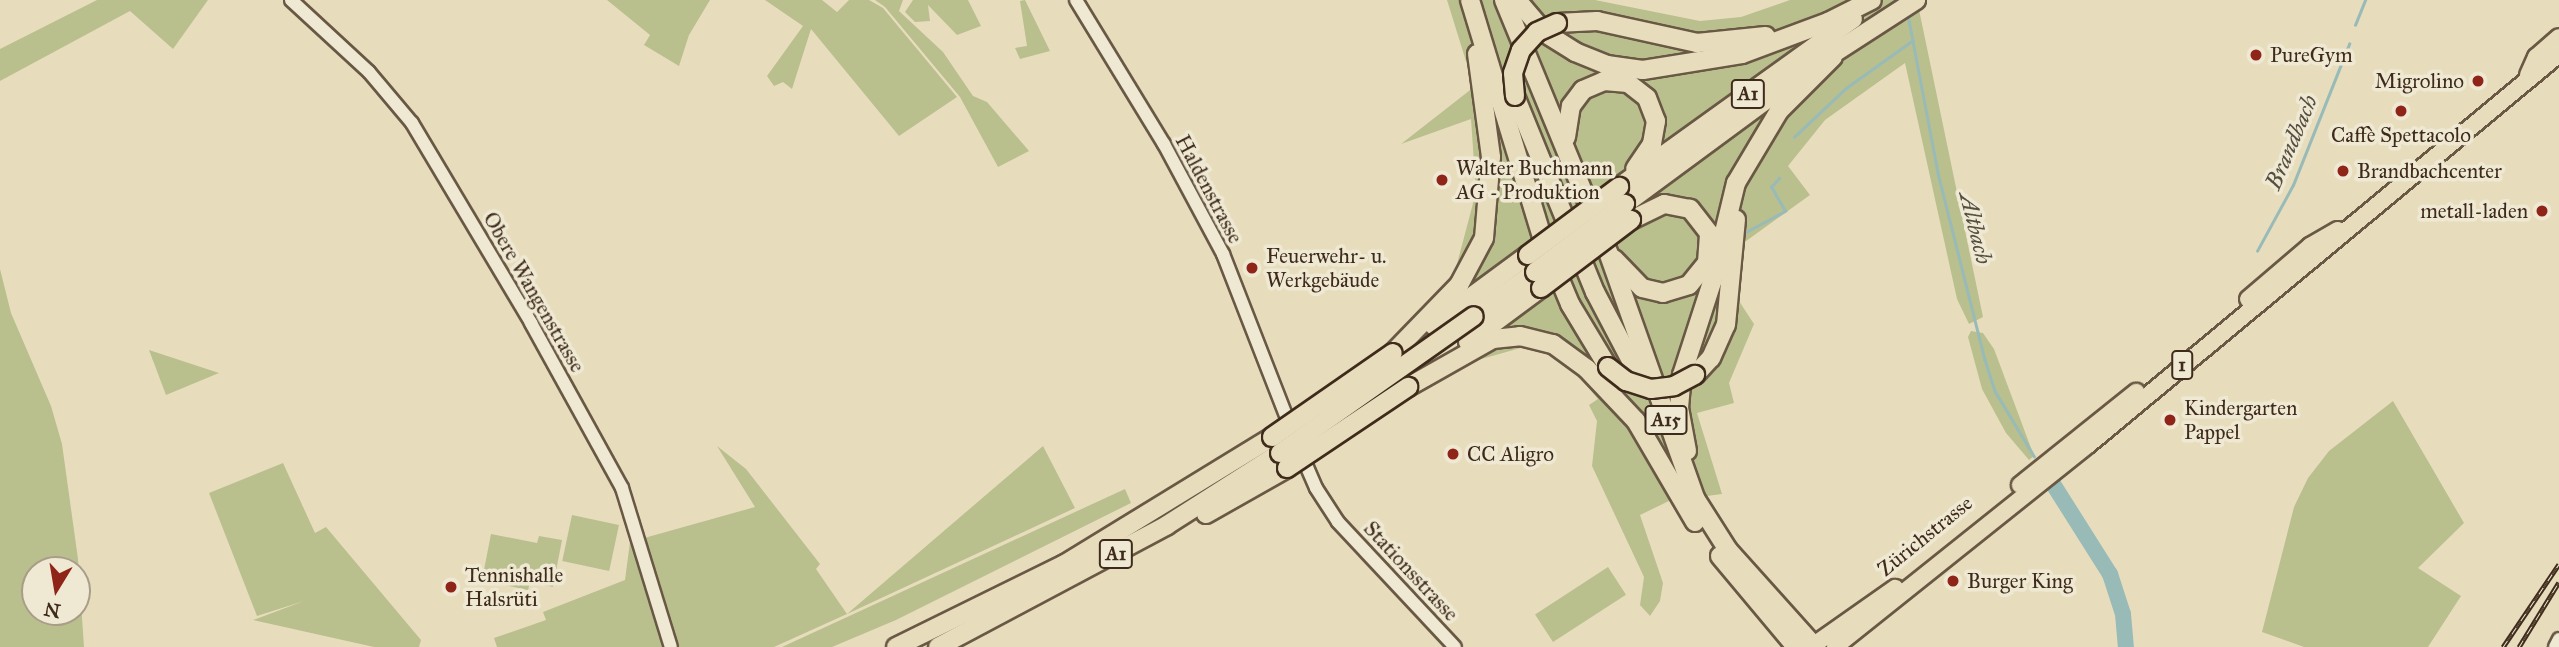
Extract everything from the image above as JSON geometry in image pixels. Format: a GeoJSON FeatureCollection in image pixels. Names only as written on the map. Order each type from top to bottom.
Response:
{"type":"FeatureCollection","features":[{"type":"Feature","properties":{"kind":"highway"},"geometry":{"type":"LineString","coordinates":[[942,645],[993,625],[1086,580],[1279,453],[1408,387],[1473,315],[1492,184],[1483,80],[1463,0]]}},
{"type":"Feature","properties":{"kind":"highway"},"geometry":{"type":"LineString","coordinates":[[1470,0],[1545,247],[1576,316],[1608,367],[1626,381],[1651,389],[1674,386],[1695,375],[1715,352],[1726,325],[1738,203],[1754,148]]}},
{"type":"Feature","properties":{"kind":"highway","name":"A15"},"geometry":{"type":"LineString","coordinates":[[1493,0],[1574,195],[1679,496],[1717,553],[1796,647]]}},
{"type":"Feature","properties":{"kind":"highway","name":"A15"},"geometry":{"type":"LineString","coordinates":[[1504,0],[1566,142],[1608,252],[1690,489],[1719,538],[1814,646]]}},
{"type":"Feature","properties":{"kind":"highway"},"geometry":{"type":"LineString","coordinates":[[1517,0],[1545,33],[1575,52],[1607,65],[1654,70],[1754,50],[1872,0]]}},
{"type":"Feature","properties":{"kind":"highway"},"geometry":{"type":"LineString","coordinates":[[1638,374],[1595,292],[1515,96],[1513,73],[1521,50],[1537,32],[1557,23],[1588,20],[1674,40],[1724,43],[1797,26],[1853,0]]}},
{"type":"Feature","properties":{"kind":"highway","name":"A1"},"geometry":{"type":"LineString","coordinates":[[1625,204],[1877,0]]}},
{"type":"Feature","properties":{"kind":"highway","name":"A1"},"geometry":{"type":"LineString","coordinates":[[942,645],[1167,525],[1279,453],[1535,271],[1797,77],[1833,57],[1916,0]]}},
{"type":"Feature","properties":{"kind":"highway"},"geometry":{"type":"LineString","coordinates":[[1751,573],[1695,473],[1679,408],[1684,367],[1712,282],[1733,190],[1754,148],[1785,104],[1833,57]]}},
{"type":"Feature","properties":{"kind":"highway"},"geometry":{"type":"LineString","coordinates":[[1535,271],[1625,204],[1655,137],[1654,111],[1640,91],[1611,80],[1586,88],[1571,106],[1566,142]]}},
{"type":"Feature","properties":{"kind":"highway"},"geometry":{"type":"LineString","coordinates":[[1608,252],[1630,278],[1652,292],[1679,290],[1699,277],[1710,247],[1707,228],[1695,212],[1664,204],[1625,204]]}},
{"type":"Feature","properties":{"kind":"highway"},"geometry":{"type":"LineString","coordinates":[[1473,315],[1533,337],[1575,357],[1636,421],[1679,496]]}},
{"type":"Feature","properties":{"kind":"highway","name":"A1"},"geometry":{"type":"LineString","coordinates":[[896,647],[1279,453],[1393,354],[1473,315]]}},
{"type":"Feature","properties":{"kind":"main road","name":"1"},"geometry":{"type":"LineString","coordinates":[[2528,75],[2536,57],[2559,37]]}},
{"type":"Feature","properties":{"kind":"main road","name":"1"},"geometry":{"type":"LineString","coordinates":[[2064,455],[2310,246],[2352,223],[2528,75],[2559,54]]}},
{"type":"Feature","properties":{"kind":"main road","name":"Zürichstrasse"},"geometry":{"type":"LineString","coordinates":[[1814,646],[1899,585],[2064,455]]}},
{"type":"Feature","properties":{"kind":"main road","name":"Zürichstrasse"},"geometry":{"type":"LineString","coordinates":[[1835,647],[2064,455]]}},
{"type":"Feature","properties":{"kind":"street","name":"Obere Wangenstrasse"},"geometry":{"type":"LineString","coordinates":[[291,0],[369,72],[412,123],[507,281],[622,488],[671,647]]}},
{"type":"Feature","properties":{"kind":"street","name":"Haldenstrasse"},"geometry":{"type":"LineString","coordinates":[[1076,0],[1164,144],[1223,254],[1308,471],[1338,522]]}},
{"type":"Feature","properties":{"kind":"street","name":"Stationsstrasse"},"geometry":{"type":"LineString","coordinates":[[1338,522],[1455,647]]}},
{"type":"Feature","properties":{"kind":"street"},"geometry":{"type":"LineString","coordinates":[[2555,647],[2559,639]]}},
{"type":"Feature","properties":{"kind":"green space"},"geometry":{"type":"Polygon","coordinates":[[[97,0],[208,0],[173,49],[130,11],[0,81],[0,49],[97,0]]]}},
{"type":"Feature","properties":{"kind":"green space"},"geometry":{"type":"Polygon","coordinates":[[[607,0],[710,0],[689,35],[679,66],[644,45],[650,35],[607,0]]]}},
{"type":"Feature","properties":{"kind":"green space"},"geometry":{"type":"Polygon","coordinates":[[[765,0],[822,0],[837,12],[849,0],[869,0],[883,8],[957,97],[899,136],[811,29],[792,89],[783,82],[774,86],[767,76],[803,26],[765,0]]]}},
{"type":"Feature","properties":{"kind":"green space"},"geometry":{"type":"Polygon","coordinates":[[[875,0],[903,0],[899,11],[943,52],[973,96],[987,102],[1029,151],[998,167],[960,97],[885,7],[875,0]]]}},
{"type":"Feature","properties":{"kind":"green space"},"geometry":{"type":"Polygon","coordinates":[[[913,0],[968,0],[981,26],[957,35],[928,5],[930,21],[915,22],[905,12],[913,0]]]}},
{"type":"Feature","properties":{"kind":"green space"},"geometry":{"type":"Polygon","coordinates":[[[1025,0],[1050,51],[1020,59],[1015,48],[1027,46],[1020,1],[1025,0]]]}},
{"type":"Feature","properties":{"kind":"green space"},"geometry":{"type":"Polygon","coordinates":[[[1447,0],[1595,0],[1700,21],[1741,17],[1790,0],[1917,0],[1983,317],[1969,324],[1957,299],[1905,63],[1825,120],[1788,166],[1810,195],[1742,244],[1739,301],[1754,324],[1729,383],[1734,403],[1697,413],[1722,494],[1669,501],[1640,515],[1663,583],[1660,601],[1650,616],[1640,605],[1644,577],[1592,466],[1597,421],[1589,405],[1598,399],[1577,374],[1548,352],[1524,347],[1478,360],[1448,298],[1476,192],[1471,119],[1401,144],[1474,87],[1447,0]]]}},
{"type":"Feature","properties":{"kind":"green space"},"geometry":{"type":"Polygon","coordinates":[[[0,269],[11,313],[51,406],[62,444],[78,556],[21,556],[21,626],[83,626],[84,647],[0,647],[0,269]]]}},
{"type":"Feature","properties":{"kind":"green space"},"geometry":{"type":"Polygon","coordinates":[[[1971,331],[1983,333],[1994,349],[2034,456],[2029,460],[2006,433],[1982,389],[1968,337],[1971,331]]]}},
{"type":"Feature","properties":{"kind":"green space"},"geometry":{"type":"Polygon","coordinates":[[[149,350],[219,373],[166,395],[149,350]]]}},
{"type":"Feature","properties":{"kind":"green space"},"geometry":{"type":"Polygon","coordinates":[[[2393,401],[2464,523],[2418,568],[2461,596],[2428,647],[2304,647],[2262,632],[2294,507],[2308,478],[2329,451],[2393,401]]]}},
{"type":"Feature","properties":{"kind":"green space"},"geometry":{"type":"Polygon","coordinates":[[[717,446],[746,469],[820,564],[816,569],[847,614],[774,647],[497,647],[494,638],[546,620],[543,612],[625,580],[630,542],[755,507],[717,446]]]}},
{"type":"Feature","properties":{"kind":"green space"},"geometry":{"type":"Polygon","coordinates":[[[1043,446],[1075,508],[847,614],[1043,446]]]}},
{"type":"Feature","properties":{"kind":"green space"},"geometry":{"type":"Polygon","coordinates":[[[283,463],[315,533],[326,527],[421,640],[419,647],[374,647],[253,620],[304,601],[257,616],[209,493],[283,463]]]}},
{"type":"Feature","properties":{"kind":"green space"},"geometry":{"type":"Polygon","coordinates":[[[1125,489],[1131,503],[896,620],[832,647],[782,647],[1125,489]]]}},
{"type":"Feature","properties":{"kind":"green space"},"geometry":{"type":"Polygon","coordinates":[[[572,515],[619,525],[609,571],[562,561],[572,515]]]}},
{"type":"Feature","properties":{"kind":"green space"},"geometry":{"type":"Polygon","coordinates":[[[491,534],[537,543],[539,536],[562,540],[553,587],[530,582],[528,590],[482,580],[491,534]]]}},
{"type":"Feature","properties":{"kind":"green space"},"geometry":{"type":"Polygon","coordinates":[[[1608,567],[1626,595],[1553,642],[1535,614],[1608,567]]]}},
{"type":"Feature","properties":{"kind":"waterway","name":"Brandbach"},"geometry":{"type":"LineString","coordinates":[[2355,25],[2365,0]]}},
{"type":"Feature","properties":{"kind":"waterway","name":"Altbach"},"geometry":{"type":"LineString","coordinates":[[1908,15],[1938,173],[1985,360],[1995,391],[2034,456]]}},
{"type":"Feature","properties":{"kind":"waterway"},"geometry":{"type":"LineString","coordinates":[[1794,137],[1846,88],[1913,40]]}},
{"type":"Feature","properties":{"kind":"waterway","name":"Brandbach"},"geometry":{"type":"LineString","coordinates":[[2257,251],[2293,185],[2349,44]]}},
{"type":"Feature","properties":{"kind":"waterway"},"geometry":{"type":"LineString","coordinates":[[1744,233],[1785,211],[1771,187],[1779,178]]}},
{"type":"Feature","properties":{"kind":"waterway","name":"Altbach"},"geometry":{"type":"LineString","coordinates":[[2053,484],[2110,574],[2123,614],[2126,647]]}},
{"type":"Feature","properties":{"kind":"railway"},"geometry":{"type":"LineString","coordinates":[[2503,647],[2559,564]]}},
{"type":"Feature","properties":{"kind":"railway"},"geometry":{"type":"LineString","coordinates":[[2519,647],[2559,582]]}},
{"type":"Feature","properties":{"kind":"place","name":"PureGym"},"geometry":{"type":"Point","coordinates":[2256,55]}},
{"type":"Feature","properties":{"kind":"place","name":"Migrolino"},"geometry":{"type":"Point","coordinates":[2478,81]}},
{"type":"Feature","properties":{"kind":"place","name":"Caffè Spettacolo"},"geometry":{"type":"Point","coordinates":[2401,111]}},
{"type":"Feature","properties":{"kind":"place","name":"Brandbachcenter"},"geometry":{"type":"Point","coordinates":[2343,171]}},
{"type":"Feature","properties":{"kind":"place","name":"Walter Buchmann AG - Produktion"},"geometry":{"type":"Point","coordinates":[1442,180]}},
{"type":"Feature","properties":{"kind":"place","name":"metall-laden"},"geometry":{"type":"Point","coordinates":[2542,211]}},
{"type":"Feature","properties":{"kind":"place","name":"Feuerwehr- u. Werkgebäude"},"geometry":{"type":"Point","coordinates":[1252,268]}},
{"type":"Feature","properties":{"kind":"place","name":"Kindergarten Pappel"},"geometry":{"type":"Point","coordinates":[2170,420]}},
{"type":"Feature","properties":{"kind":"place","name":"CC Aligro"},"geometry":{"type":"Point","coordinates":[1453,454]}},
{"type":"Feature","properties":{"kind":"place","name":"Burger King"},"geometry":{"type":"Point","coordinates":[1953,581]}},
{"type":"Feature","properties":{"kind":"place","name":"Tennishalle Halsrüti"},"geometry":{"type":"Point","coordinates":[451,587]}}]}
